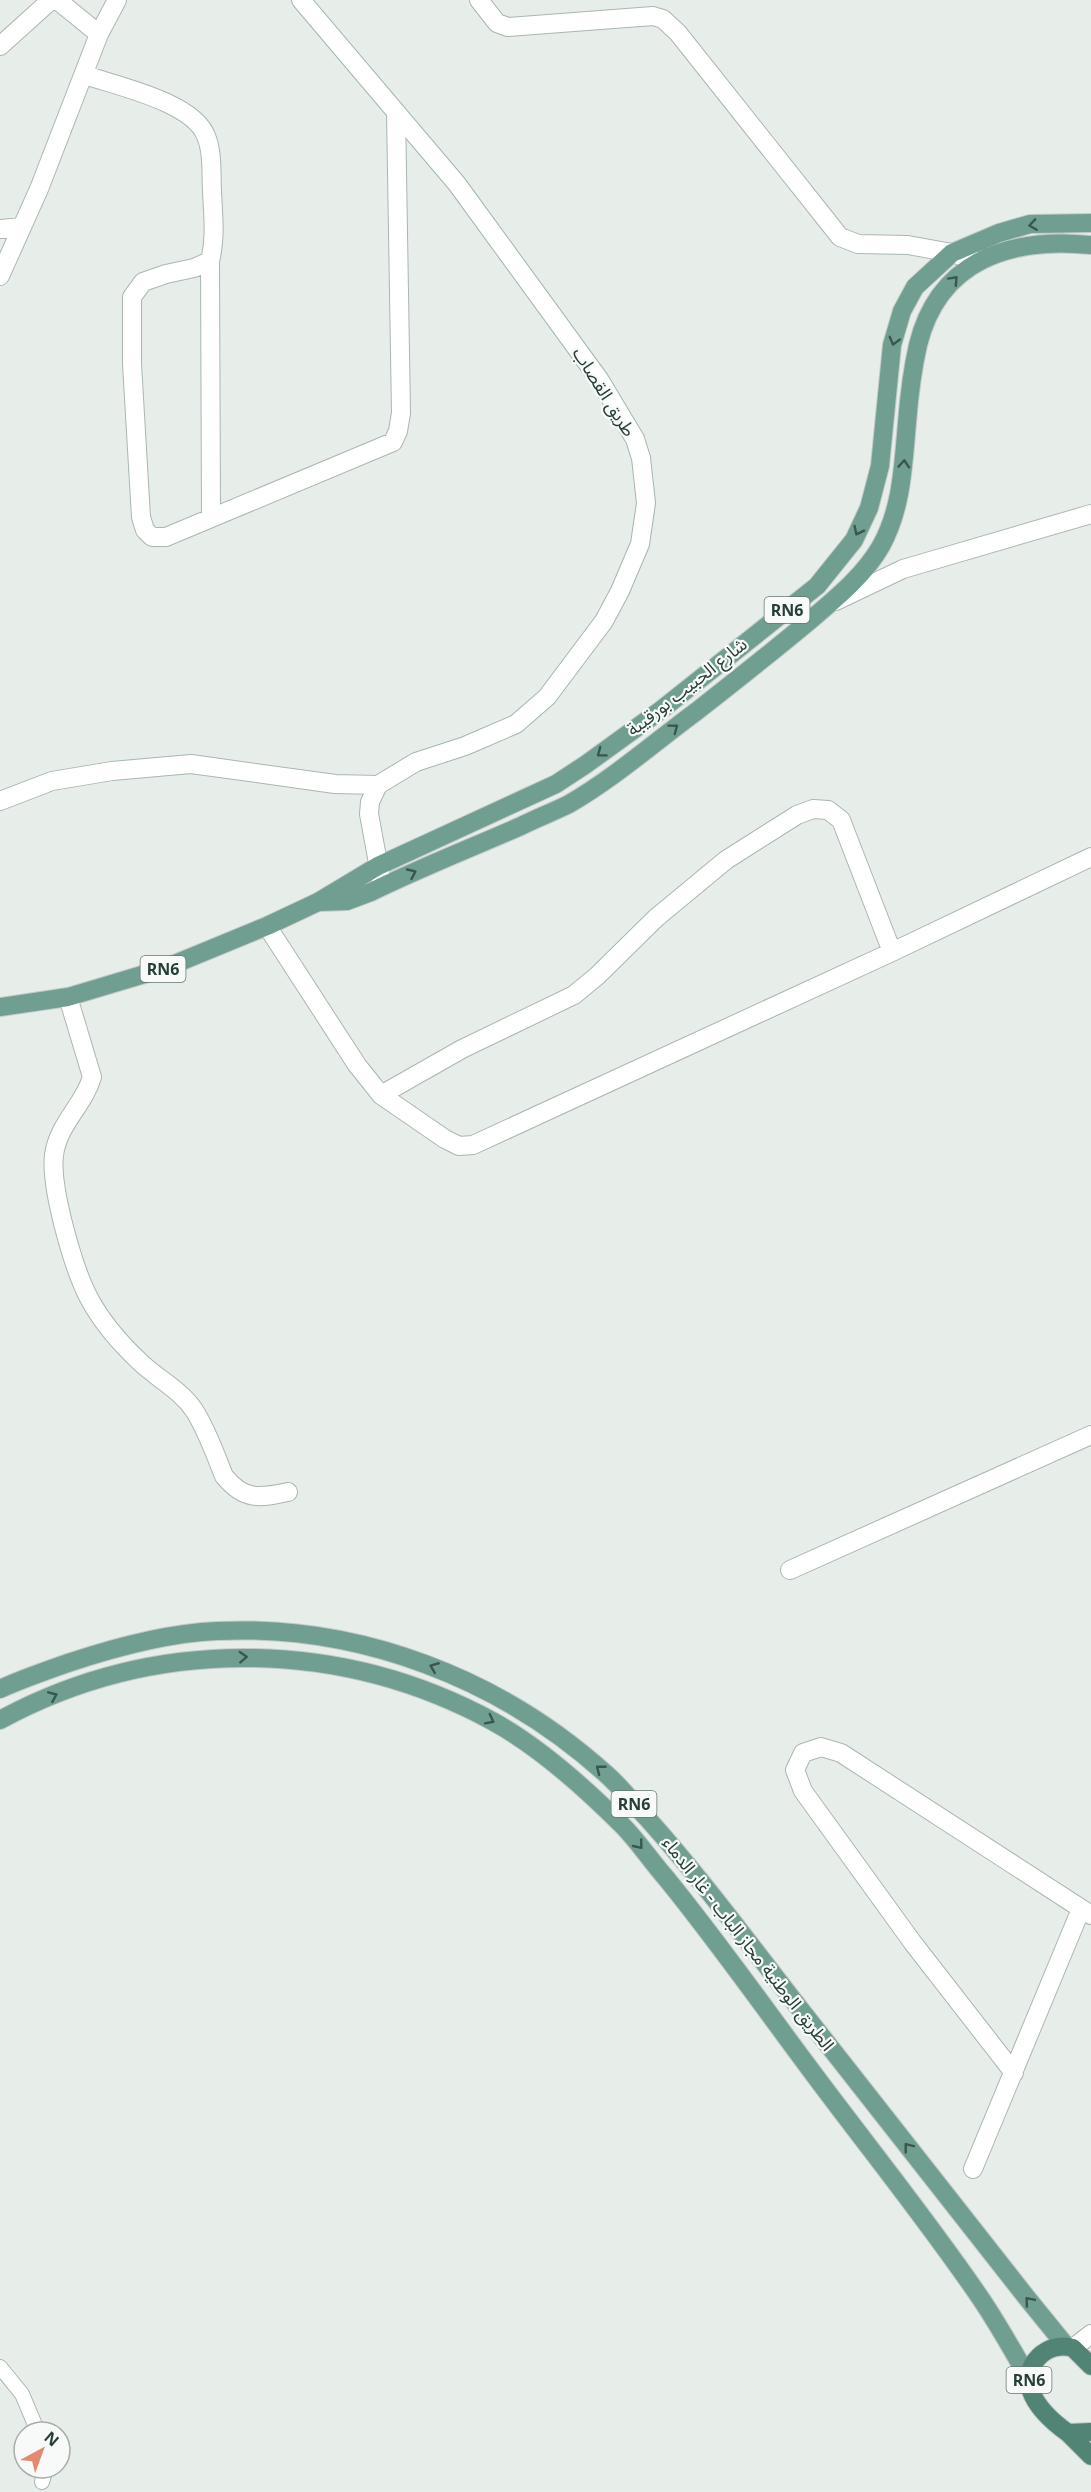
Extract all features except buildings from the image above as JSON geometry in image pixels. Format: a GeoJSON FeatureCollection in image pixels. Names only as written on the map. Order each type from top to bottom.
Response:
{"type":"FeatureCollection","features":[{"type":"Feature","properties":{"kind":"highway","name":"RN6"},"geometry":{"type":"LineString","coordinates":[[1091,2366],[1070,2347],[1054,2346],[1041,2353],[1032,2366],[1029,2379],[1031,2392],[1041,2406],[1056,2424],[1091,2456]]}},
{"type":"Feature","properties":{"kind":"highway"},"geometry":{"type":"LineString","coordinates":[[1068,2433],[1091,2432]]}},
{"type":"Feature","properties":{"kind":"main road","name":"شارع الحبيب بورقيبة"},"geometry":{"type":"LineString","coordinates":[[0,1007],[68,997],[165,968],[267,926],[318,902],[378,866],[556,784],[661,710],[817,586],[854,540],[869,508],[880,466],[892,345],[902,311],[915,287],[952,253],[999,233],[1030,224],[1091,223]]}},
{"type":"Feature","properties":{"kind":"main road","name":"شارع الحبيب بورقيبة"},"geometry":{"type":"LineString","coordinates":[[318,902],[347,901],[568,804],[622,768],[756,665],[828,605],[866,568],[881,546],[890,525],[904,473],[910,392],[919,343],[943,293],[961,273],[976,261],[996,252],[1046,243],[1091,244]]}},
{"type":"Feature","properties":{"kind":"main road","name":"الطريق الوطنية مجاز الباب - غار الدماء"},"geometry":{"type":"LineString","coordinates":[[0,1689],[99,1652],[162,1637],[215,1631],[273,1630],[333,1638],[399,1653],[466,1680],[539,1721],[607,1775],[676,1851],[1027,2298],[1070,2347]]}},
{"type":"Feature","properties":{"kind":"main road","name":"الطريق الوطنية مجاز الباب - غار الدماء"},"geometry":{"type":"LineString","coordinates":[[0,1720],[90,1681],[192,1660],[250,1656],[311,1661],[370,1672],[432,1692],[496,1723],[556,1764],[623,1826],[690,1907],[980,2297],[1029,2379]]}},
{"type":"Feature","properties":{"kind":"street"},"geometry":{"type":"LineString","coordinates":[[0,46],[51,0]]}},
{"type":"Feature","properties":{"kind":"street"},"geometry":{"type":"LineString","coordinates":[[57,0],[99,34]]}},
{"type":"Feature","properties":{"kind":"street"},"geometry":{"type":"LineString","coordinates":[[0,276],[85,75],[99,34],[117,0]]}},
{"type":"Feature","properties":{"kind":"street","name":"طريق القصاب"},"geometry":{"type":"LineString","coordinates":[[301,0],[457,184],[599,379],[635,439],[641,458],[646,503],[640,544],[620,591],[604,621],[547,697],[516,724],[465,746],[416,762],[378,785]]}},
{"type":"Feature","properties":{"kind":"street"},"geometry":{"type":"LineString","coordinates":[[479,0],[497,24],[508,27],[635,16],[663,19],[678,33],[840,237],[858,244],[908,245],[952,253],[976,261]]}},
{"type":"Feature","properties":{"kind":"street"},"geometry":{"type":"LineString","coordinates":[[85,75],[176,106],[194,119],[206,135],[211,160],[214,245],[210,261],[211,517]]}},
{"type":"Feature","properties":{"kind":"street"},"geometry":{"type":"LineString","coordinates":[[210,261],[194,268],[143,282],[132,297],[132,364],[141,517],[145,530],[152,537],[166,537],[393,441],[398,431],[401,413],[396,112]]}},
{"type":"Feature","properties":{"kind":"street"},"geometry":{"type":"LineString","coordinates":[[0,229],[22,227]]}},
{"type":"Feature","properties":{"kind":"street"},"geometry":{"type":"LineString","coordinates":[[828,605],[903,569],[1091,514]]}},
{"type":"Feature","properties":{"kind":"street"},"geometry":{"type":"LineString","coordinates":[[0,801],[52,781],[112,771],[191,764],[335,784],[378,785],[370,802],[369,814],[382,887]]}},
{"type":"Feature","properties":{"kind":"street"},"geometry":{"type":"LineString","coordinates":[[381,1095],[462,1049],[574,995],[597,976],[656,918],[726,860],[796,815],[813,809],[828,810],[841,820],[892,952]]}},
{"type":"Feature","properties":{"kind":"street"},"geometry":{"type":"LineString","coordinates":[[267,926],[357,1065],[381,1095],[445,1139],[459,1146],[473,1145],[892,952],[1091,857]]}},
{"type":"Feature","properties":{"kind":"street"},"geometry":{"type":"LineString","coordinates":[[68,997],[92,1077],[90,1086],[65,1123],[54,1152],[54,1170],[73,1255],[90,1300],[106,1323],[140,1361],[168,1383],[193,1408],[224,1476],[230,1484],[238,1490],[260,1498],[288,1492]]}},
{"type":"Feature","properties":{"kind":"street"},"geometry":{"type":"LineString","coordinates":[[790,1570],[1091,1435]]}},
{"type":"Feature","properties":{"kind":"street"},"geometry":{"type":"LineString","coordinates":[[974,2169],[1086,1912],[841,1753],[821,1748],[803,1753],[795,1770],[803,1791],[913,1943],[1014,2073]]}},
{"type":"Feature","properties":{"kind":"street"},"geometry":{"type":"LineString","coordinates":[[1070,2347],[1091,2334]]}},
{"type":"Feature","properties":{"kind":"lane"},"geometry":{"type":"LineString","coordinates":[[0,2367],[22,2394],[33,2420]]}}]}
